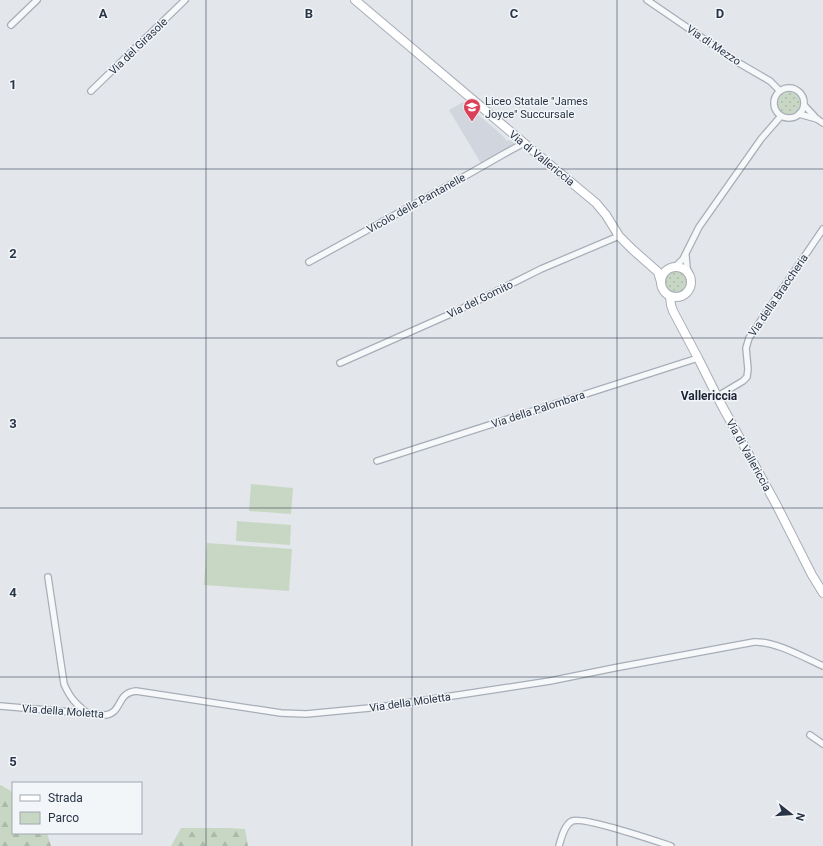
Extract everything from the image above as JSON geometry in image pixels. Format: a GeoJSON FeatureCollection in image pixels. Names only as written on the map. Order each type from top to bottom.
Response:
{"type":"FeatureCollection","features":[{"type":"Feature","properties":{"kind":"street"},"geometry":{"type":"LineString","coordinates":[[11,25],[37,0]]}},
{"type":"Feature","properties":{"kind":"street","name":"Via del Girasole"},"geometry":{"type":"LineString","coordinates":[[91,91],[185,0]]}},
{"type":"Feature","properties":{"kind":"street","name":"Via di Vallericcia"},"geometry":{"type":"LineString","coordinates":[[355,0],[596,203],[606,215],[619,236],[658,272],[664,291],[670,296],[671,306],[812,575],[823,593]]}},
{"type":"Feature","properties":{"kind":"street","name":"Via di Mezzo"},"geometry":{"type":"LineString","coordinates":[[647,0],[734,60],[770,81],[780,91]]}},
{"type":"Feature","properties":{"kind":"street"},"geometry":{"type":"LineString","coordinates":[[787,88],[795,89],[802,95],[804,105],[799,114],[795,117],[786,118],[777,113],[774,99],[776,94],[780,91],[787,88]]}},
{"type":"Feature","properties":{"kind":"street"},"geometry":{"type":"LineString","coordinates":[[804,105],[817,119],[823,123]]}},
{"type":"Feature","properties":{"kind":"street"},"geometry":{"type":"LineString","coordinates":[[799,114],[817,119]]}},
{"type":"Feature","properties":{"kind":"street"},"geometry":{"type":"LineString","coordinates":[[661,282],[665,272],[680,262],[699,227],[761,139],[781,116]]}},
{"type":"Feature","properties":{"kind":"street","name":"Vicolo delle Pantanelle"},"geometry":{"type":"LineString","coordinates":[[309,262],[524,143]]}},
{"type":"Feature","properties":{"kind":"street","name":"Via della Braccheria"},"geometry":{"type":"LineString","coordinates":[[718,396],[745,380],[747,377],[748,369],[746,348],[749,338],[823,229]]}},
{"type":"Feature","properties":{"kind":"street","name":"Via del Gomito"},"geometry":{"type":"LineString","coordinates":[[340,363],[455,312],[542,269],[619,236]]}},
{"type":"Feature","properties":{"kind":"street"},"geometry":{"type":"LineString","coordinates":[[677,317],[676,306],[681,297],[690,289],[691,281],[686,260],[686,253]]}},
{"type":"Feature","properties":{"kind":"street","name":"Via di Vallericcia"},"geometry":{"type":"LineString","coordinates":[[648,262],[662,267],[682,268],[690,275]]}},
{"type":"Feature","properties":{"kind":"street"},"geometry":{"type":"LineString","coordinates":[[670,296],[681,297]]}},
{"type":"Feature","properties":{"kind":"street","name":"Via della Palombara"},"geometry":{"type":"LineString","coordinates":[[377,460],[698,358]]}},
{"type":"Feature","properties":{"kind":"street"},"geometry":{"type":"LineString","coordinates":[[48,577],[64,684],[73,701],[88,713]]}},
{"type":"Feature","properties":{"kind":"street","name":"Via della Moletta"},"geometry":{"type":"LineString","coordinates":[[0,706],[106,715],[112,713],[117,708],[121,699],[125,695],[136,691],[291,714],[309,714],[380,707],[550,681],[754,642],[763,642],[775,645],[823,666]]}},
{"type":"Feature","properties":{"kind":"street"},"geometry":{"type":"LineString","coordinates":[[810,735],[823,744]]}},
{"type":"Feature","properties":{"kind":"street"},"geometry":{"type":"LineString","coordinates":[[559,846],[564,832],[569,824],[572,821],[578,820],[600,824],[671,846]]}},
{"type":"Feature","properties":{"kind":"shaded area","name":"Liceo Statale \"James Joyce\" Succursale"},"geometry":{"type":"Polygon","coordinates":[[[463,102],[501,134],[507,141],[510,140],[516,145],[482,165],[449,110],[463,102]]]}},
{"type":"Feature","properties":{"kind":"green space"},"geometry":{"type":"Polygon","coordinates":[[[789,92],[797,95],[800,103],[797,111],[789,114],[781,111],[778,103],[781,95],[789,92]]]}},
{"type":"Feature","properties":{"kind":"green space"},"geometry":{"type":"Polygon","coordinates":[[[676,271],[684,274],[687,282],[684,290],[676,293],[668,290],[665,282],[668,274],[676,271]]]}},
{"type":"Feature","properties":{"kind":"green space"},"geometry":{"type":"Polygon","coordinates":[[[251,484],[293,488],[291,514],[249,511],[251,484]]]}},
{"type":"Feature","properties":{"kind":"green space"},"geometry":{"type":"Polygon","coordinates":[[[237,521],[291,525],[290,545],[236,541],[237,521]]]}},
{"type":"Feature","properties":{"kind":"green space"},"geometry":{"type":"Polygon","coordinates":[[[207,543],[292,549],[289,591],[204,585],[207,543]]]}},
{"type":"Feature","properties":{"kind":"green space"},"geometry":{"type":"Polygon","coordinates":[[[0,785],[12,791],[12,834],[47,834],[51,846],[0,846],[0,785]]]}},
{"type":"Feature","properties":{"kind":"green space"},"geometry":{"type":"Polygon","coordinates":[[[181,828],[245,829],[248,846],[171,846],[181,828]]]}},
{"type":"Feature","properties":{"kind":"place","name":"Liceo Statale \"James Joyce\" Succursale"},"geometry":{"type":"Point","coordinates":[472,122]}},
{"type":"Feature","properties":{"kind":"district","name":"Vallericcia"},"geometry":{"type":"Point","coordinates":[709,396]}}]}
